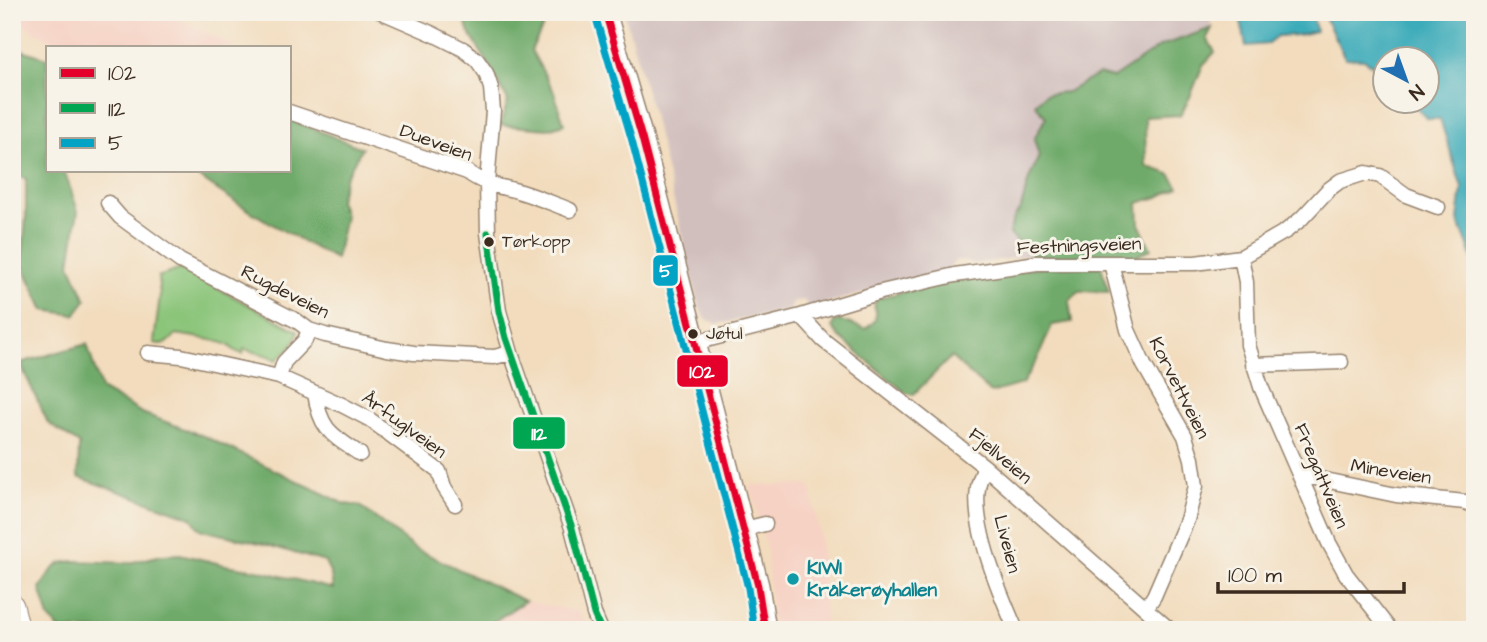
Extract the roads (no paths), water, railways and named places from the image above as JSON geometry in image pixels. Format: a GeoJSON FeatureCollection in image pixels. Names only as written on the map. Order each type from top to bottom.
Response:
{"type":"FeatureCollection","features":[{"type":"Feature","properties":{"kind":"main road"},"geometry":{"type":"LineString","coordinates":[[605,12],[642,138],[744,530],[758,586],[765,630]]}},
{"type":"Feature","properties":{"kind":"main road"},"geometry":{"type":"LineString","coordinates":[[12,606],[18,630]]}},
{"type":"Feature","properties":{"kind":"street"},"geometry":{"type":"LineString","coordinates":[[382,12],[463,49],[477,60],[486,73],[491,88],[493,111],[486,183],[488,233],[499,311],[572,528],[594,614],[601,630]]}},
{"type":"Feature","properties":{"kind":"street","name":"Dueveien"},"geometry":{"type":"LineString","coordinates":[[290,112],[467,172],[479,181],[570,209]]}},
{"type":"Feature","properties":{"kind":"street","name":"Festningsveien"},"geometry":{"type":"LineString","coordinates":[[694,343],[801,316],[881,292],[955,275],[1037,263],[1195,262],[1241,257],[1286,231],[1340,181],[1366,173],[1380,176],[1406,195],[1438,207]]}},
{"type":"Feature","properties":{"kind":"street","name":"Rugdeveien"},"geometry":{"type":"LineString","coordinates":[[108,203],[120,217],[180,261],[309,330],[414,353],[494,357],[511,353]]}},
{"type":"Feature","properties":{"kind":"street","name":"Fregattveien"},"geometry":{"type":"LineString","coordinates":[[1241,257],[1246,282],[1248,345],[1261,387],[1329,543],[1346,574],[1390,630]]}},
{"type":"Feature","properties":{"kind":"street","name":"Korvettveien"},"geometry":{"type":"LineString","coordinates":[[1111,263],[1128,330],[1144,365],[1185,436],[1196,486],[1187,520],[1146,608]]}},
{"type":"Feature","properties":{"kind":"street","name":"Fjellveien"},"geometry":{"type":"LineString","coordinates":[[801,316],[823,340],[985,467],[1170,630]]}},
{"type":"Feature","properties":{"kind":"street"},"geometry":{"type":"LineString","coordinates":[[279,377],[284,362],[305,340],[309,330]]}},
{"type":"Feature","properties":{"kind":"street","name":"Årfuglveien"},"geometry":{"type":"LineString","coordinates":[[148,353],[181,356],[279,377],[369,419],[439,471],[444,487],[455,504]]}},
{"type":"Feature","properties":{"kind":"street"},"geometry":{"type":"LineString","coordinates":[[1253,365],[1341,362]]}},
{"type":"Feature","properties":{"kind":"street"},"geometry":{"type":"LineString","coordinates":[[315,393],[329,433],[360,454]]}},
{"type":"Feature","properties":{"kind":"street","name":"Liveien"},"geometry":{"type":"LineString","coordinates":[[985,467],[980,477],[977,499],[984,543],[1016,630]]}},
{"type":"Feature","properties":{"kind":"street","name":"Mineveien"},"geometry":{"type":"LineString","coordinates":[[1301,475],[1396,495],[1465,502],[1475,506]]}},
{"type":"Feature","properties":{"kind":"street"},"geometry":{"type":"LineString","coordinates":[[744,530],[765,524]]}},
{"type":"Feature","properties":{"kind":"water"},"geometry":{"type":"Polygon","coordinates":[[[1239,12],[1312,12],[1316,31],[1277,36],[1268,44],[1246,46],[1239,12]]]}},
{"type":"Feature","properties":{"kind":"water"},"geometry":{"type":"Polygon","coordinates":[[[1322,12],[1475,12],[1475,264],[1458,220],[1462,188],[1440,119],[1427,119],[1424,116],[1442,116],[1442,46],[1372,46],[1372,65],[1364,59],[1345,58],[1322,12]]]}},
{"type":"Feature","properties":{"kind":"place","name":"Tørkopp"},"geometry":{"type":"Point","coordinates":[489,242]}},
{"type":"Feature","properties":{"kind":"place","name":"Jøtul"},"geometry":{"type":"Point","coordinates":[693,334]}},
{"type":"Feature","properties":{"kind":"place","name":"KIWI Kråkerøyhallen"},"geometry":{"type":"Point","coordinates":[793,579]}}]}
